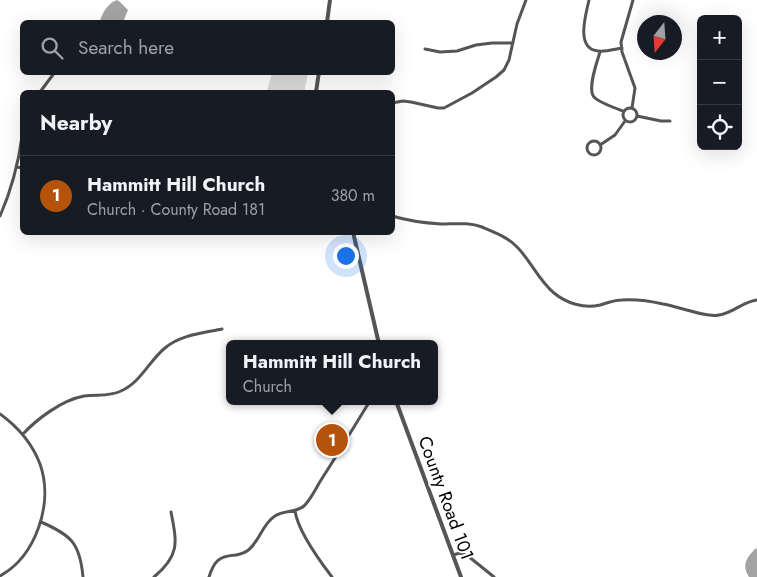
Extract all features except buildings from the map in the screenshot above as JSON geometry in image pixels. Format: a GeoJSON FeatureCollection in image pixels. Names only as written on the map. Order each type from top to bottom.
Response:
{"type":"FeatureCollection","features":[{"type":"Feature","properties":{"kind":"street"},"geometry":{"type":"LineString","coordinates":[[327,20],[330,0]]}},
{"type":"Feature","properties":{"kind":"street"},"geometry":{"type":"LineString","coordinates":[[395,102],[403,101],[444,108],[496,78],[504,70],[508,60],[517,24],[526,0]]}},
{"type":"Feature","properties":{"kind":"street"},"geometry":{"type":"LineString","coordinates":[[589,0],[584,22],[585,39],[590,48],[600,52],[622,48]]}},
{"type":"Feature","properties":{"kind":"street"},"geometry":{"type":"LineString","coordinates":[[632,108],[635,88],[622,52],[621,42],[633,0]]}},
{"type":"Feature","properties":{"kind":"street"},"geometry":{"type":"LineString","coordinates":[[425,49],[440,52],[457,51],[476,45],[513,43]]}},
{"type":"Feature","properties":{"kind":"street"},"geometry":{"type":"LineString","coordinates":[[600,52],[591,86],[592,94],[600,101],[623,111]]}},
{"type":"Feature","properties":{"kind":"street"},"geometry":{"type":"LineString","coordinates":[[42,90],[53,75]]}},
{"type":"Feature","properties":{"kind":"street"},"geometry":{"type":"LineString","coordinates":[[316,90],[319,75]]}},
{"type":"Feature","properties":{"kind":"street"},"geometry":{"type":"LineString","coordinates":[[623,111],[628,107],[632,108],[637,112],[637,116]]}},
{"type":"Feature","properties":{"kind":"street"},"geometry":{"type":"LineString","coordinates":[[623,111],[625,121]]}},
{"type":"Feature","properties":{"kind":"street"},"geometry":{"type":"LineString","coordinates":[[637,116],[670,121]]}},
{"type":"Feature","properties":{"kind":"street"},"geometry":{"type":"LineString","coordinates":[[625,121],[632,122],[637,116]]}},
{"type":"Feature","properties":{"kind":"street"},"geometry":{"type":"LineString","coordinates":[[600,145],[615,135],[625,121]]}},
{"type":"Feature","properties":{"kind":"street"},"geometry":{"type":"LineString","coordinates":[[594,141],[600,145],[601,148],[598,154],[591,154],[588,151],[587,148],[590,142],[594,141]]}},
{"type":"Feature","properties":{"kind":"street"},"geometry":{"type":"LineString","coordinates":[[0,216],[8,199],[20,149]]}},
{"type":"Feature","properties":{"kind":"street"},"geometry":{"type":"LineString","coordinates":[[395,217],[418,222],[470,224],[499,234],[515,245],[552,292],[564,300],[577,304],[599,306],[621,300],[642,301],[666,304],[718,316],[737,309],[752,300],[757,300]]}},
{"type":"Feature","properties":{"kind":"street"},"geometry":{"type":"LineString","coordinates":[[354,235],[378,340]]}},
{"type":"Feature","properties":{"kind":"street"},"geometry":{"type":"LineString","coordinates":[[23,434],[57,407],[73,399],[88,396],[106,396],[128,387],[172,343],[186,337],[222,329]]}},
{"type":"Feature","properties":{"kind":"street"},"geometry":{"type":"LineString","coordinates":[[209,577],[212,567],[218,560],[248,551],[264,527],[276,515],[295,511],[305,504],[368,405]]}},
{"type":"Feature","properties":{"kind":"street","name":"County Road 101"},"geometry":{"type":"LineString","coordinates":[[397,405],[461,577]]}},
{"type":"Feature","properties":{"kind":"street"},"geometry":{"type":"LineString","coordinates":[[0,414],[14,423],[36,454],[42,468],[45,494],[41,522],[35,537],[25,554],[0,576]]}},
{"type":"Feature","properties":{"kind":"street"},"geometry":{"type":"LineString","coordinates":[[295,511],[300,528],[332,577]]}},
{"type":"Feature","properties":{"kind":"street"},"geometry":{"type":"LineString","coordinates":[[154,577],[167,565],[175,546],[176,536],[171,512]]}},
{"type":"Feature","properties":{"kind":"street"},"geometry":{"type":"LineString","coordinates":[[41,522],[64,533],[74,544],[82,565],[82,577]]}},
{"type":"Feature","properties":{"kind":"street"},"geometry":{"type":"LineString","coordinates":[[452,555],[460,553],[468,556],[494,577]]}},
{"type":"Feature","properties":{"kind":"shaded area"},"geometry":{"type":"Polygon","coordinates":[[[117,0],[128,10],[124,20],[100,20],[106,8],[117,0]]]}},
{"type":"Feature","properties":{"kind":"shaded area"},"geometry":{"type":"Polygon","coordinates":[[[271,75],[308,75],[304,90],[267,90],[271,75]]]}},
{"type":"Feature","properties":{"kind":"shaded area"},"geometry":{"type":"Polygon","coordinates":[[[756,548],[757,577],[749,577],[745,565],[756,548]]]}},
{"type":"Feature","properties":{"kind":"place","name":"Hammitt Hill Church"},"geometry":{"type":"Point","coordinates":[332,440]}}]}
